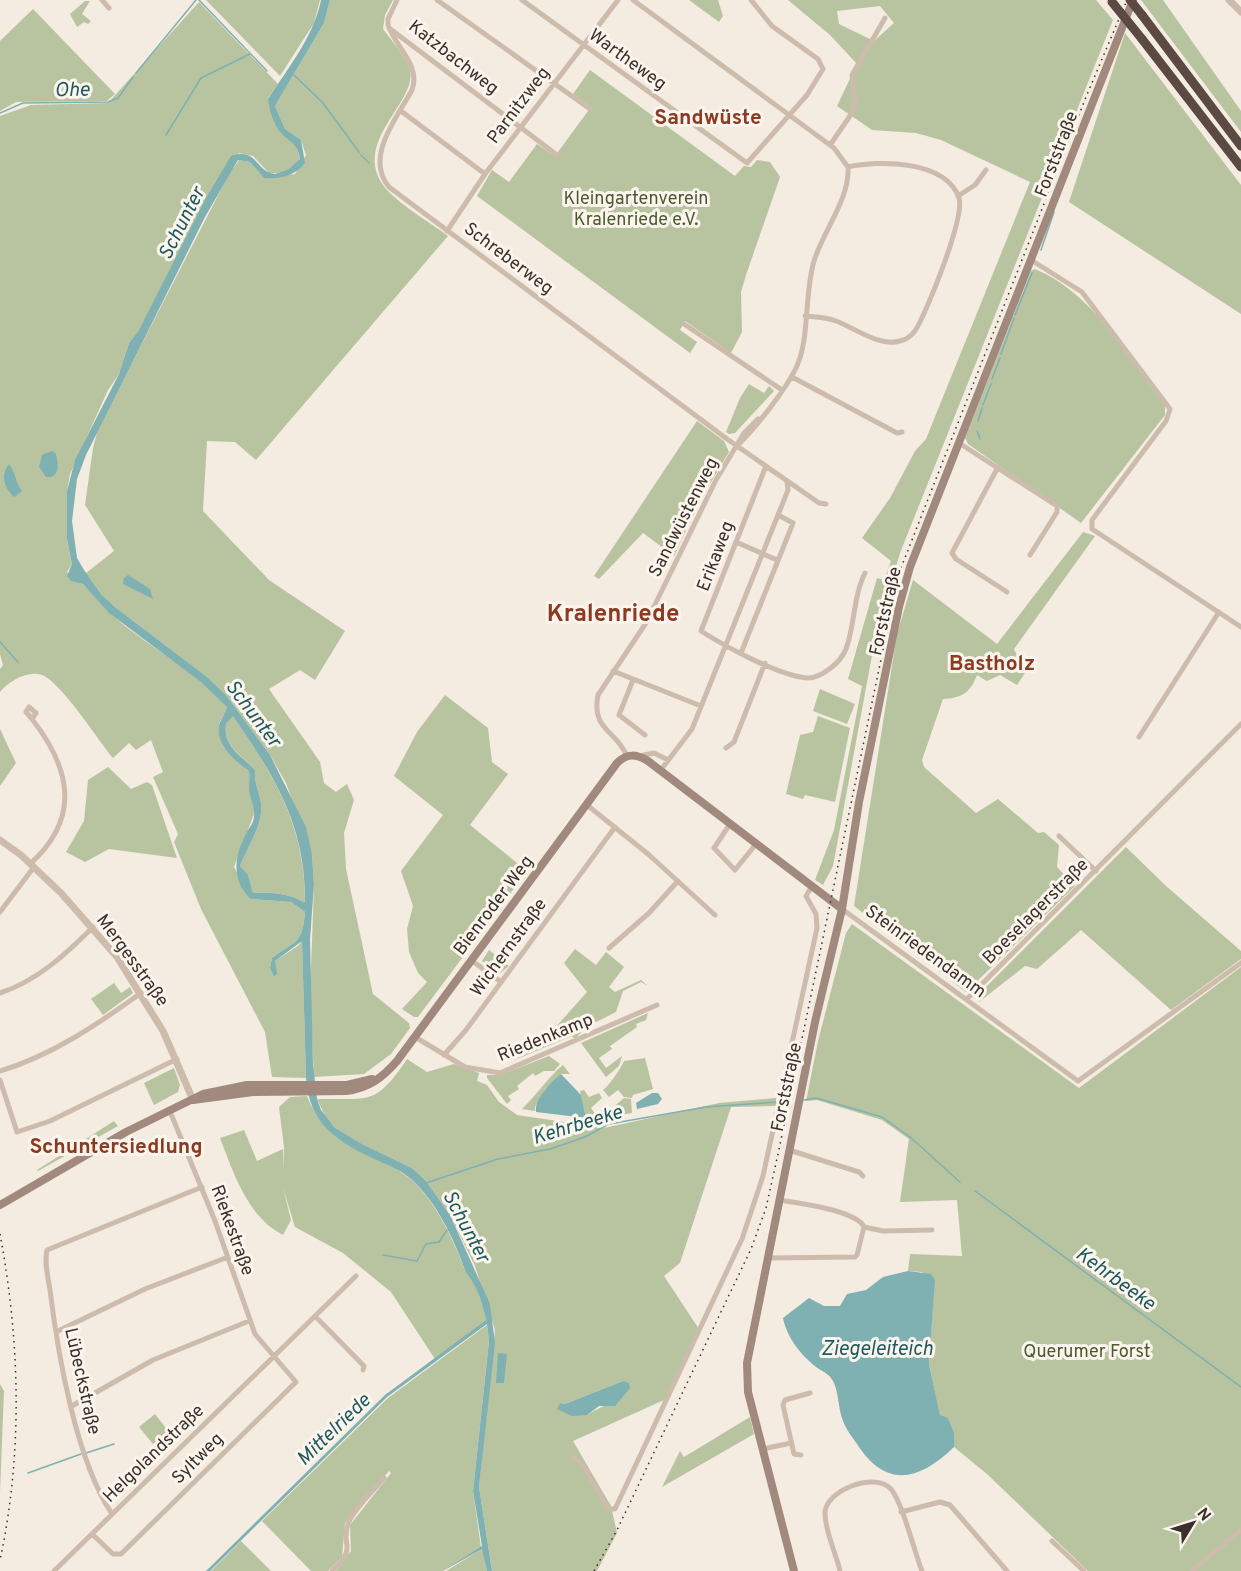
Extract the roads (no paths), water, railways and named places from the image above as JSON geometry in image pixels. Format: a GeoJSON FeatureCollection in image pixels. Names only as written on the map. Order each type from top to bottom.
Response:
{"type":"FeatureCollection","features":[{"type":"Feature","properties":{"kind":"highway"},"geometry":{"type":"LineString","coordinates":[[1132,0],[1241,146]]}},
{"type":"Feature","properties":{"kind":"highway"},"geometry":{"type":"LineString","coordinates":[[1111,1],[1241,167]]}},
{"type":"Feature","properties":{"kind":"main road","name":"Forststraße"},"geometry":{"type":"LineString","coordinates":[[794,1571],[748,1392],[746,1368],[819,1001],[842,909],[859,802],[906,579],[1132,0]]}},
{"type":"Feature","properties":{"kind":"main road"},"geometry":{"type":"LineString","coordinates":[[627,756],[639,756]]}},
{"type":"Feature","properties":{"kind":"main road","name":"Bienroder Weg"},"geometry":{"type":"LineString","coordinates":[[0,1205],[170,1109],[203,1094],[228,1088],[330,1088],[359,1083],[384,1074],[415,1036],[617,763],[627,756]]}},
{"type":"Feature","properties":{"kind":"main road","name":"Steinriedendamm"},"geometry":{"type":"LineString","coordinates":[[639,756],[842,909]]}},
{"type":"Feature","properties":{"kind":"street"},"geometry":{"type":"LineString","coordinates":[[102,0],[109,8]]}},
{"type":"Feature","properties":{"kind":"street"},"geometry":{"type":"LineString","coordinates":[[389,28],[388,19],[397,0]]}},
{"type":"Feature","properties":{"kind":"street"},"geometry":{"type":"LineString","coordinates":[[437,0],[590,109]]}},
{"type":"Feature","properties":{"kind":"street","name":"Wartheweg"},"geometry":{"type":"LineString","coordinates":[[522,0],[745,163],[751,161],[776,128],[790,115]]}},
{"type":"Feature","properties":{"kind":"street","name":"Parnitzweg"},"geometry":{"type":"LineString","coordinates":[[447,231],[485,174],[618,0]]}},
{"type":"Feature","properties":{"kind":"street"},"geometry":{"type":"LineString","coordinates":[[633,0],[830,145],[842,156],[848,167],[881,162],[911,166],[942,179],[958,196],[961,210],[959,222],[920,321],[908,338],[888,342],[835,320],[805,316]]}},
{"type":"Feature","properties":{"kind":"street"},"geometry":{"type":"LineString","coordinates":[[751,0],[772,26],[818,59],[823,66],[820,78],[790,115]]}},
{"type":"Feature","properties":{"kind":"street"},"geometry":{"type":"LineString","coordinates":[[1229,0],[1241,12]]}},
{"type":"Feature","properties":{"kind":"street"},"geometry":{"type":"LineString","coordinates":[[830,145],[852,113],[855,100],[852,75],[885,18]]}},
{"type":"Feature","properties":{"kind":"street","name":"Schreberweg"},"geometry":{"type":"LineString","coordinates":[[389,28],[415,74],[414,87],[380,153],[379,165],[383,179],[393,191],[766,466],[819,503],[826,504]]}},
{"type":"Feature","properties":{"kind":"street","name":"Katzbachweg"},"geometry":{"type":"LineString","coordinates":[[389,28],[557,155]]}},
{"type":"Feature","properties":{"kind":"street"},"geometry":{"type":"LineString","coordinates":[[401,111],[485,174]]}},
{"type":"Feature","properties":{"kind":"street","name":"Sandwüstenweg"},"geometry":{"type":"LineString","coordinates":[[627,756],[618,741],[599,721],[596,712],[598,695],[653,612],[694,523],[738,445],[792,376],[801,352],[815,258],[846,184],[848,167]]}},
{"type":"Feature","properties":{"kind":"street"},"geometry":{"type":"LineString","coordinates":[[958,196],[975,185],[986,170]]}},
{"type":"Feature","properties":{"kind":"street"},"geometry":{"type":"LineString","coordinates":[[1031,260],[1082,292],[1170,409],[1166,421],[1100,508],[1090,526],[1113,545],[1241,627]]}},
{"type":"Feature","properties":{"kind":"street"},"geometry":{"type":"LineString","coordinates":[[684,324],[782,390]]}},
{"type":"Feature","properties":{"kind":"street"},"geometry":{"type":"LineString","coordinates":[[792,376],[897,433],[902,432]]}},
{"type":"Feature","properties":{"kind":"street"},"geometry":{"type":"LineString","coordinates":[[959,443],[1058,508],[1030,555]]}},
{"type":"Feature","properties":{"kind":"street","name":"Erikaweg"},"geometry":{"type":"LineString","coordinates":[[726,647],[701,631],[766,466]]}},
{"type":"Feature","properties":{"kind":"street"},"geometry":{"type":"LineString","coordinates":[[998,467],[952,553],[956,559],[1007,592]]}},
{"type":"Feature","properties":{"kind":"street","name":"Schreberweg"},"geometry":{"type":"LineString","coordinates":[[780,476],[789,478],[801,490]]}},
{"type":"Feature","properties":{"kind":"street"},"geometry":{"type":"LineString","coordinates":[[660,771],[692,729],[788,490],[787,481]]}},
{"type":"Feature","properties":{"kind":"street"},"geometry":{"type":"LineString","coordinates":[[741,653],[793,523],[778,515]]}},
{"type":"Feature","properties":{"kind":"street"},"geometry":{"type":"LineString","coordinates":[[736,542],[777,560]]}},
{"type":"Feature","properties":{"kind":"street"},"geometry":{"type":"LineString","coordinates":[[726,647],[806,678],[817,676],[835,664],[846,647],[859,585],[865,573]]}},
{"type":"Feature","properties":{"kind":"street"},"geometry":{"type":"LineString","coordinates":[[744,601],[758,608]]}},
{"type":"Feature","properties":{"kind":"street"},"geometry":{"type":"LineString","coordinates":[[1139,737],[1219,612]]}},
{"type":"Feature","properties":{"kind":"street"},"geometry":{"type":"LineString","coordinates":[[726,748],[734,742],[765,663]]}},
{"type":"Feature","properties":{"kind":"street"},"geometry":{"type":"LineString","coordinates":[[613,671],[701,706]]}},
{"type":"Feature","properties":{"kind":"street"},"geometry":{"type":"LineString","coordinates":[[633,680],[619,715],[645,735]]}},
{"type":"Feature","properties":{"kind":"street"},"geometry":{"type":"LineString","coordinates":[[0,912],[57,829],[66,799],[56,756],[32,719]]}},
{"type":"Feature","properties":{"kind":"street","name":"Boeselagerstraße"},"geometry":{"type":"LineString","coordinates":[[967,999],[1241,724]]}},
{"type":"Feature","properties":{"kind":"street"},"geometry":{"type":"LineString","coordinates":[[639,756],[654,753],[668,760]]}},
{"type":"Feature","properties":{"kind":"street"},"geometry":{"type":"LineString","coordinates":[[587,805],[715,915]]}},
{"type":"Feature","properties":{"kind":"street"},"geometry":{"type":"LineString","coordinates":[[730,824],[714,848],[735,870],[756,844]]}},
{"type":"Feature","properties":{"kind":"street","name":"Wichernstraße"},"geometry":{"type":"LineString","coordinates":[[444,1055],[457,1041],[615,828]]}},
{"type":"Feature","properties":{"kind":"street"},"geometry":{"type":"LineString","coordinates":[[1059,836],[1096,871]]}},
{"type":"Feature","properties":{"kind":"street","name":"Mergesstraße"},"geometry":{"type":"LineString","coordinates":[[0,840],[32,865],[93,927],[141,993],[177,1059],[193,1100]]}},
{"type":"Feature","properties":{"kind":"street"},"geometry":{"type":"LineString","coordinates":[[609,948],[649,913],[678,881]]}},
{"type":"Feature","properties":{"kind":"street"},"geometry":{"type":"LineString","coordinates":[[574,1457],[584,1466],[610,1510],[619,1503],[742,1239],[763,1176],[817,928],[817,917],[806,896],[812,886]]}},
{"type":"Feature","properties":{"kind":"street","name":"Steinriedendamm"},"geometry":{"type":"LineString","coordinates":[[842,909],[1078,1081],[1241,963]]}},
{"type":"Feature","properties":{"kind":"street"},"geometry":{"type":"LineString","coordinates":[[0,993],[26,982],[59,959],[93,927]]}},
{"type":"Feature","properties":{"kind":"street"},"geometry":{"type":"LineString","coordinates":[[471,960],[501,982]]}},
{"type":"Feature","properties":{"kind":"street"},"geometry":{"type":"LineString","coordinates":[[0,1071],[29,1061],[72,1038],[141,993]]}},
{"type":"Feature","properties":{"kind":"street","name":"Riedenkamp"},"geometry":{"type":"LineString","coordinates":[[444,1055],[473,1070],[500,1073],[657,1005]]}},
{"type":"Feature","properties":{"kind":"street"},"geometry":{"type":"LineString","coordinates":[[415,1036],[444,1055]]}},
{"type":"Feature","properties":{"kind":"street"},"geometry":{"type":"LineString","coordinates":[[0,1080],[17,1131],[50,1120],[177,1059]]}},
{"type":"Feature","properties":{"kind":"street","name":"Riekestraße"},"geometry":{"type":"LineString","coordinates":[[170,1109],[228,1257],[249,1321],[257,1338],[273,1356]]}},
{"type":"Feature","properties":{"kind":"street"},"geometry":{"type":"LineString","coordinates":[[789,1150],[859,1172],[863,1176]]}},
{"type":"Feature","properties":{"kind":"street","name":"Lübeckstraße"},"geometry":{"type":"LineString","coordinates":[[112,1514],[85,1453],[72,1406],[56,1332],[47,1250],[202,1188]]}},
{"type":"Feature","properties":{"kind":"street"},"geometry":{"type":"LineString","coordinates":[[767,1258],[857,1255],[864,1227],[862,1222],[848,1214],[778,1200]]}},
{"type":"Feature","properties":{"kind":"street"},"geometry":{"type":"LineString","coordinates":[[864,1227],[883,1231],[932,1230]]}},
{"type":"Feature","properties":{"kind":"street"},"geometry":{"type":"LineString","coordinates":[[56,1332],[145,1289],[228,1257]]}},
{"type":"Feature","properties":{"kind":"street","name":"Helgolandstraße"},"geometry":{"type":"LineString","coordinates":[[54,1571],[356,1276]]}},
{"type":"Feature","properties":{"kind":"street"},"geometry":{"type":"LineString","coordinates":[[315,1316],[363,1366],[363,1370]]}},
{"type":"Feature","properties":{"kind":"street"},"geometry":{"type":"LineString","coordinates":[[72,1406],[153,1360],[249,1321]]}},
{"type":"Feature","properties":{"kind":"street","name":"Syltweg"},"geometry":{"type":"LineString","coordinates":[[92,1534],[112,1554],[119,1555],[296,1382],[273,1356]]}},
{"type":"Feature","properties":{"kind":"street"},"geometry":{"type":"LineString","coordinates":[[801,1455],[794,1454],[783,1410],[785,1400],[810,1393]]}},
{"type":"Feature","properties":{"kind":"street"},"geometry":{"type":"LineString","coordinates":[[763,1449],[791,1443]]}},
{"type":"Feature","properties":{"kind":"street"},"geometry":{"type":"LineString","coordinates":[[332,1571],[344,1559],[348,1550],[348,1522],[384,1478]]}},
{"type":"Feature","properties":{"kind":"street"},"geometry":{"type":"LineString","coordinates":[[840,1571],[825,1508],[834,1497],[861,1482],[880,1482],[893,1492],[922,1571]]}},
{"type":"Feature","properties":{"kind":"street"},"geometry":{"type":"LineString","coordinates":[[901,1512],[940,1502],[950,1505],[1007,1571]]}},
{"type":"Feature","properties":{"kind":"street"},"geometry":{"type":"LineString","coordinates":[[1192,1571],[1241,1530]]}},
{"type":"Feature","properties":{"kind":"street"},"geometry":{"type":"LineString","coordinates":[[1052,1541],[1084,1571]]}},
{"type":"Feature","properties":{"kind":"water"},"geometry":{"type":"Polygon","coordinates":[[[321,0],[330,0],[324,23],[275,106],[285,129],[301,140],[305,163],[297,171],[287,176],[264,178],[250,162],[238,160],[205,217],[86,455],[77,479],[72,521],[77,558],[101,594],[206,676],[226,695],[270,755],[306,827],[312,854],[314,885],[310,939],[313,1064],[317,1099],[321,1110],[334,1127],[362,1144],[412,1168],[426,1181],[450,1215],[490,1304],[495,1343],[479,1487],[492,1571],[487,1571],[482,1549],[443,1571],[482,1546],[473,1491],[489,1341],[487,1324],[387,1397],[210,1571],[206,1571],[385,1395],[486,1320],[477,1290],[443,1221],[420,1188],[404,1174],[339,1139],[328,1130],[313,1108],[306,1077],[302,941],[275,961],[277,974],[274,976],[270,968],[272,958],[300,936],[305,912],[291,902],[251,899],[240,884],[237,876],[237,859],[242,842],[253,822],[254,811],[249,792],[249,771],[233,758],[220,739],[219,725],[227,707],[201,682],[109,613],[83,584],[71,581],[67,576],[72,564],[67,539],[67,491],[75,460],[119,374],[129,343],[139,330],[206,198],[231,156],[240,154],[252,157],[263,169],[275,174],[289,169],[300,159],[295,146],[275,124],[268,99],[306,39],[318,13],[321,0]],[[233,716],[226,724],[227,739],[234,750],[255,770],[261,803],[258,827],[240,866],[248,875],[253,893],[280,894],[305,903],[304,875],[294,826],[275,782],[233,716]]]}},
{"type":"Feature","properties":{"kind":"water"},"geometry":{"type":"Polygon","coordinates":[[[52,451],[56,454],[57,470],[51,477],[46,477],[39,467],[42,455],[52,451]]]}},
{"type":"Feature","properties":{"kind":"water"},"geometry":{"type":"Polygon","coordinates":[[[9,464],[22,491],[14,497],[4,481],[9,464]]]}},
{"type":"Feature","properties":{"kind":"water"},"geometry":{"type":"Polygon","coordinates":[[[128,575],[150,589],[153,599],[123,584],[124,578],[128,575]]]}},
{"type":"Feature","properties":{"kind":"water"},"geometry":{"type":"Polygon","coordinates":[[[561,1074],[581,1095],[586,1118],[536,1112],[540,1096],[561,1074]]]}},
{"type":"Feature","properties":{"kind":"water"},"geometry":{"type":"Polygon","coordinates":[[[652,1093],[658,1093],[662,1099],[658,1104],[637,1109],[636,1103],[652,1093]]]}},
{"type":"Feature","properties":{"kind":"water","name":"Ziegeleiteich"},"geometry":{"type":"Polygon","coordinates":[[[908,1271],[931,1274],[935,1280],[929,1364],[940,1415],[948,1418],[954,1432],[954,1447],[928,1467],[916,1473],[903,1475],[891,1474],[879,1468],[857,1444],[843,1421],[833,1381],[829,1375],[807,1359],[796,1346],[783,1318],[809,1298],[824,1306],[840,1306],[847,1294],[866,1290],[883,1277],[908,1271]]]}},
{"type":"Feature","properties":{"kind":"water"},"geometry":{"type":"Polygon","coordinates":[[[498,1353],[507,1354],[504,1383],[496,1383],[498,1353]]]}},
{"type":"Feature","properties":{"kind":"water"},"geometry":{"type":"Polygon","coordinates":[[[623,1381],[629,1383],[630,1388],[615,1406],[599,1406],[587,1415],[572,1416],[557,1409],[560,1403],[565,1404],[623,1381]]]}},
{"type":"Feature","properties":{"kind":"waterway","name":"Ohe"},"geometry":{"type":"LineString","coordinates":[[136,73],[196,0]]}},
{"type":"Feature","properties":{"kind":"waterway"},"geometry":{"type":"LineString","coordinates":[[199,0],[267,71]]}},
{"type":"Feature","properties":{"kind":"waterway"},"geometry":{"type":"LineString","coordinates":[[166,135],[201,78],[250,54]]}},
{"type":"Feature","properties":{"kind":"waterway"},"geometry":{"type":"LineString","coordinates":[[294,75],[323,103],[359,152]]}},
{"type":"Feature","properties":{"kind":"waterway","name":"Ohe"},"geometry":{"type":"LineString","coordinates":[[0,113],[23,103],[108,102],[118,98],[133,77]]}},
{"type":"Feature","properties":{"kind":"waterway"},"geometry":{"type":"LineString","coordinates":[[361,155],[369,163]]}},
{"type":"Feature","properties":{"kind":"waterway"},"geometry":{"type":"LineString","coordinates":[[1041,250],[1054,212]]}},
{"type":"Feature","properties":{"kind":"waterway"},"geometry":{"type":"LineString","coordinates":[[1015,315],[1032,273]]}},
{"type":"Feature","properties":{"kind":"waterway"},"geometry":{"type":"LineString","coordinates":[[1001,354],[1014,318]]}},
{"type":"Feature","properties":{"kind":"waterway"},"geometry":{"type":"LineString","coordinates":[[992,379],[1000,358]]}},
{"type":"Feature","properties":{"kind":"waterway"},"geometry":{"type":"LineString","coordinates":[[983,405],[991,384]]}},
{"type":"Feature","properties":{"kind":"waterway"},"geometry":{"type":"LineString","coordinates":[[978,421],[982,408]]}},
{"type":"Feature","properties":{"kind":"waterway"},"geometry":{"type":"LineString","coordinates":[[977,431],[980,439]]}},
{"type":"Feature","properties":{"kind":"waterway"},"geometry":{"type":"LineString","coordinates":[[0,642],[18,662]]}},
{"type":"Feature","properties":{"kind":"waterway","name":"Kehrbeeke"},"geometry":{"type":"LineString","coordinates":[[804,1100],[816,1098],[882,1117],[910,1137],[960,1182]]}},
{"type":"Feature","properties":{"kind":"waterway","name":"Kehrbeeke"},"geometry":{"type":"LineString","coordinates":[[426,1183],[498,1159],[550,1149],[585,1137],[609,1124],[706,1107],[778,1102]]}},
{"type":"Feature","properties":{"kind":"waterway","name":"Kehrbeeke"},"geometry":{"type":"LineString","coordinates":[[975,1191],[1241,1387]]}},
{"type":"Feature","properties":{"kind":"waterway","name":"Schunter"},"geometry":{"type":"LineString","coordinates":[[383,1255],[417,1261],[426,1244],[439,1242],[447,1230]]}},
{"type":"Feature","properties":{"kind":"waterway"},"geometry":{"type":"LineString","coordinates":[[86,1453],[114,1444]]}},
{"type":"Feature","properties":{"kind":"waterway"},"geometry":{"type":"LineString","coordinates":[[28,1473],[81,1454]]}},
{"type":"Feature","properties":{"kind":"railway"},"geometry":{"type":"LineString","coordinates":[[594,1571],[617,1530],[751,1249],[766,1208],[899,573],[1086,97],[1127,0]]}},
{"type":"Feature","properties":{"kind":"railway"},"geometry":{"type":"LineString","coordinates":[[0,1234],[12,1315],[16,1397],[13,1479],[0,1560]]}},
{"type":"Feature","properties":{"kind":"district","name":"Sandwüste"},"geometry":{"type":"Point","coordinates":[708,117]}},
{"type":"Feature","properties":{"kind":"district","name":"Kralenriede"},"geometry":{"type":"Point","coordinates":[613,613]}},
{"type":"Feature","properties":{"kind":"district","name":"Bastholz"},"geometry":{"type":"Point","coordinates":[992,663]}},
{"type":"Feature","properties":{"kind":"district","name":"Schuntersiedlung"},"geometry":{"type":"Point","coordinates":[116,1146]}},
{"type":"Feature","properties":{"kind":"park label","name":"Kleingartenverein Kralenriede e.V."},"geometry":{"type":"Point","coordinates":[636,208]}},
{"type":"Feature","properties":{"kind":"park label","name":"Querumer Forst"},"geometry":{"type":"Point","coordinates":[1087,1351]}},
{"type":"Feature","properties":{"kind":"water label","name":"Mittelriede"},"geometry":{"type":"Point","coordinates":[333,1429]}}]}
